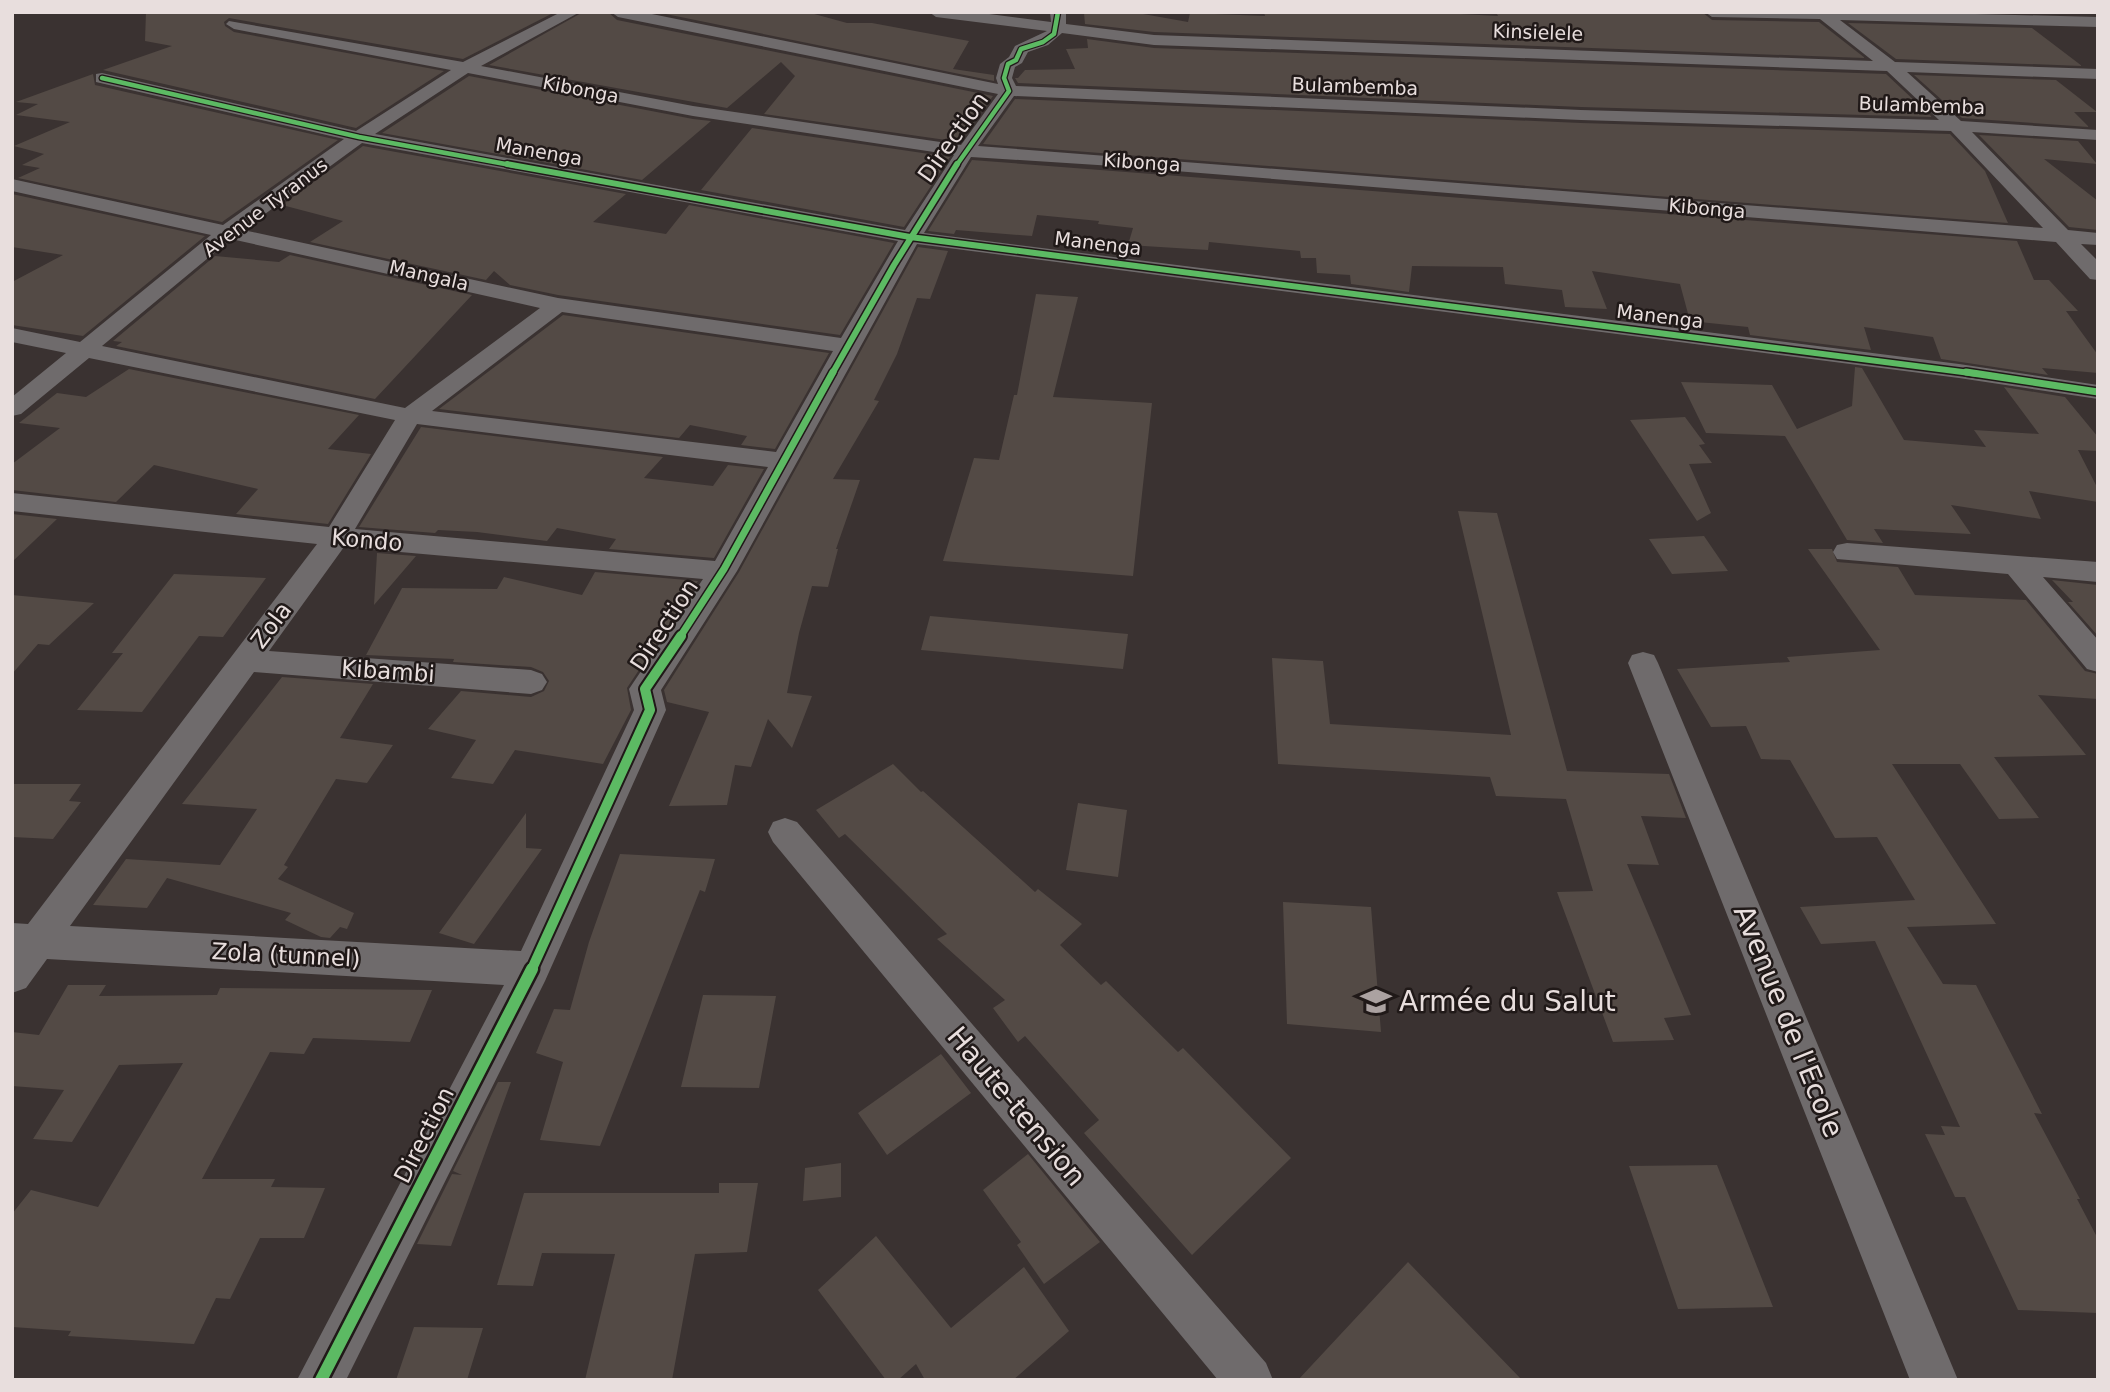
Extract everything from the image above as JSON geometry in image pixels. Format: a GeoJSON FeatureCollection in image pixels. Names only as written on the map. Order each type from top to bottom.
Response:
{"type":"FeatureCollection","features":[{"type":"Feature","properties":{"kind":"street","name":"Avenue Tyranus"},"geometry":{"type":"LineString","coordinates":[[12,408],[230,230],[359,137],[467,67],[573,12]]}},
{"type":"Feature","properties":{"kind":"street","name":"Bulambemba"},"geometry":{"type":"LineString","coordinates":[[618,12],[1009,91],[1486,112],[1956,126],[2098,135]]}},
{"type":"Feature","properties":{"kind":"street","name":"Kinsielele"},"geometry":{"type":"LineString","coordinates":[[936,12],[1057,20],[1154,40],[1249,41],[1894,69],[2098,74]]}},
{"type":"Feature","properties":{"kind":"street"},"geometry":{"type":"LineString","coordinates":[[1712,12],[2098,22]]}},
{"type":"Feature","properties":{"kind":"street"},"geometry":{"type":"LineString","coordinates":[[1823,14],[1894,69],[1956,126],[2059,237],[2098,274]]}},
{"type":"Feature","properties":{"kind":"street","name":"Direction"},"geometry":{"type":"LineString","coordinates":[[321,1380],[532,969],[650,710],[645,689],[723,570],[910,237],[963,151],[1009,91],[1004,79],[1009,64],[1021,49],[1046,43],[1053,37],[1057,20]]}},
{"type":"Feature","properties":{"kind":"street","name":"Kibonga"},"geometry":{"type":"LineString","coordinates":[[233,24],[693,111],[963,151],[1113,160],[2098,239]]}},
{"type":"Feature","properties":{"kind":"street","name":"Manenga"},"geometry":{"type":"LineString","coordinates":[[102,78],[359,137],[910,237],[1959,371],[2098,392]]}},
{"type":"Feature","properties":{"kind":"street","name":"Mangala"},"geometry":{"type":"LineString","coordinates":[[12,185],[230,230],[558,305],[849,346]]}},
{"type":"Feature","properties":{"kind":"street","name":"Zola"},"geometry":{"type":"LineString","coordinates":[[12,976],[26,941],[245,660],[337,537],[410,416],[558,305]]}},
{"type":"Feature","properties":{"kind":"street"},"geometry":{"type":"LineString","coordinates":[[12,335],[410,416],[782,461]]}},
{"type":"Feature","properties":{"kind":"street","name":"Kondo"},"geometry":{"type":"LineString","coordinates":[[12,502],[337,537],[723,570]]}},
{"type":"Feature","properties":{"kind":"street"},"geometry":{"type":"LineString","coordinates":[[1847,552],[2098,572]]}},
{"type":"Feature","properties":{"kind":"street"},"geometry":{"type":"LineString","coordinates":[[2017,566],[2098,661]]}},
{"type":"Feature","properties":{"kind":"street","name":"Kibambi"},"geometry":{"type":"LineString","coordinates":[[245,660],[531,682]]}},
{"type":"Feature","properties":{"kind":"street","name":"Avenue de l'Ecole"},"geometry":{"type":"LineString","coordinates":[[1643,663],[1934,1380]]}},
{"type":"Feature","properties":{"kind":"street","name":"Haute-tension"},"geometry":{"type":"LineString","coordinates":[[785,832],[1249,1380]]}},
{"type":"Feature","properties":{"kind":"street","name":"Zola (tunnel)"},"geometry":{"type":"LineString","coordinates":[[26,941],[532,969]]}},
{"type":"Feature","properties":{"kind":"building"},"geometry":{"type":"Polygon","coordinates":[[[146,12],[555,12],[463,59],[229,18],[224,22],[225,26],[234,32],[444,71],[356,128],[103,70],[172,46],[145,41],[146,12]]]}},
{"type":"Feature","properties":{"kind":"building"},"geometry":{"type":"Polygon","coordinates":[[[583,12],[608,12],[617,20],[993,96],[960,142],[764,114],[795,76],[781,62],[727,108],[489,65],[583,12]]]}},
{"type":"Feature","properties":{"kind":"building"},"geometry":{"type":"Polygon","coordinates":[[[656,12],[807,12],[847,23],[872,23],[969,41],[953,69],[994,75],[994,81],[656,12]]]}},
{"type":"Feature","properties":{"kind":"building"},"geometry":{"type":"Polygon","coordinates":[[[1132,12],[1188,22],[1190,13],[1265,16],[1264,12],[1424,12],[1498,16],[1496,12],[1702,12],[1712,20],[1819,22],[1865,58],[1154,32],[1085,24],[1084,13],[1132,12]]]}},
{"type":"Feature","properties":{"kind":"building"},"geometry":{"type":"Polygon","coordinates":[[[1848,23],[2032,28],[2082,66],[1896,59],[1848,23]]]}},
{"type":"Feature","properties":{"kind":"building"},"geometry":{"type":"Polygon","coordinates":[[[1087,39],[1154,48],[1886,74],[1932,117],[1581,107],[1018,83],[1015,78],[1025,70],[1075,69],[1066,49],[1088,48],[1087,39]]]}},
{"type":"Feature","properties":{"kind":"building"},"geometry":{"type":"Polygon","coordinates":[[[93,74],[95,85],[338,140],[222,222],[18,178],[40,168],[22,165],[44,154],[14,146],[70,122],[16,115],[38,104],[16,102],[93,74]]]}},
{"type":"Feature","properties":{"kind":"building"},"geometry":{"type":"Polygon","coordinates":[[[1914,75],[2056,80],[2097,112],[2074,112],[2089,127],[1962,118],[1914,75]]]}},
{"type":"Feature","properties":{"kind":"building"},"geometry":{"type":"Polygon","coordinates":[[[469,76],[711,121],[642,180],[382,133],[469,76]]]}},
{"type":"Feature","properties":{"kind":"building"},"geometry":{"type":"Polygon","coordinates":[[[1015,99],[1581,123],[1950,134],[1985,171],[2008,223],[983,144],[1015,99]]]}},
{"type":"Feature","properties":{"kind":"building"},"geometry":{"type":"Polygon","coordinates":[[[752,128],[950,157],[904,227],[701,190],[752,128]]]}},
{"type":"Feature","properties":{"kind":"building"},"geometry":{"type":"Polygon","coordinates":[[[1979,135],[2078,141],[2097,164],[2044,159],[2098,201],[2098,230],[2069,227],[1979,135]]]}},
{"type":"Feature","properties":{"kind":"building"},"geometry":{"type":"Polygon","coordinates":[[[363,146],[626,194],[593,222],[666,234],[689,205],[894,243],[840,335],[558,295],[510,285],[494,271],[486,280],[310,242],[343,221],[282,205],[363,146]]]}},
{"type":"Feature","properties":{"kind":"building"},"geometry":{"type":"Polygon","coordinates":[[[972,160],[2017,241],[2034,280],[2049,280],[2078,311],[2066,311],[2098,355],[2098,373],[2042,368],[2048,375],[1941,359],[1933,337],[1864,327],[1871,350],[1750,335],[1748,327],[1690,321],[1680,284],[1592,271],[1607,309],[1565,307],[1562,290],[1505,284],[1503,267],[1412,266],[1409,292],[1351,284],[1350,275],[1317,273],[1316,258],[1301,258],[1300,251],[1209,242],[1208,250],[1128,245],[1133,228],[1098,224],[1099,221],[1037,215],[1032,236],[956,230],[954,234],[928,231],[972,160]]]}},
{"type":"Feature","properties":{"kind":"building"},"geometry":{"type":"Polygon","coordinates":[[[12,194],[205,236],[83,336],[12,325],[12,282],[63,255],[12,247],[12,194]]]}},
{"type":"Feature","properties":{"kind":"building"},"geometry":{"type":"Polygon","coordinates":[[[918,247],[948,251],[930,299],[917,298],[897,354],[874,400],[879,401],[833,479],[860,480],[836,549],[828,587],[812,586],[799,633],[787,693],[812,696],[792,748],[768,719],[751,767],[735,765],[727,805],[669,806],[709,712],[667,702],[664,690],[739,572],[918,247]]]}},
{"type":"Feature","properties":{"kind":"building"},"geometry":{"type":"Polygon","coordinates":[[[290,255],[472,295],[375,399],[116,346],[122,342],[113,341],[215,256],[279,262],[290,255]]]}},
{"type":"Feature","properties":{"kind":"building"},"geometry":{"type":"Polygon","coordinates":[[[1036,294],[1078,297],[1053,397],[1152,403],[1133,576],[943,561],[974,458],[999,460],[1014,395],[1017,395],[1036,294]]]}},
{"type":"Feature","properties":{"kind":"building"},"geometry":{"type":"Polygon","coordinates":[[[563,315],[829,353],[775,449],[741,445],[747,436],[690,425],[679,438],[439,409],[563,315]]]}},
{"type":"Feature","properties":{"kind":"building"},"geometry":{"type":"Polygon","coordinates":[[[1855,367],[1862,368],[1904,440],[1986,447],[1974,430],[2039,434],[2004,387],[2065,397],[2098,437],[2098,451],[2078,450],[2098,489],[2098,502],[2029,491],[2041,519],[1951,505],[1971,534],[1874,529],[1883,543],[1847,540],[1785,436],[1706,433],[1681,382],[1772,385],[1797,429],[1852,406],[1855,367]]]}},
{"type":"Feature","properties":{"kind":"building"},"geometry":{"type":"Polygon","coordinates":[[[129,369],[359,415],[328,449],[371,454],[328,524],[236,514],[258,489],[154,465],[116,502],[12,490],[12,464],[60,428],[19,423],[57,393],[86,397],[129,369]]]}},
{"type":"Feature","properties":{"kind":"building"},"geometry":{"type":"Polygon","coordinates":[[[1685,417],[1705,444],[1699,445],[1712,463],[1689,464],[1711,513],[1697,521],[1630,420],[1685,417]]]}},
{"type":"Feature","properties":{"kind":"building"},"geometry":{"type":"Polygon","coordinates":[[[421,427],[663,457],[644,478],[713,486],[728,465],[764,469],[714,558],[609,549],[616,539],[557,528],[547,541],[477,532],[438,530],[435,533],[359,527],[421,427]]]}},
{"type":"Feature","properties":{"kind":"building"},"geometry":{"type":"Polygon","coordinates":[[[1458,511],[1497,513],[1567,771],[1669,774],[1686,818],[1641,816],[1659,865],[1627,864],[1691,1015],[1664,1018],[1674,1040],[1613,1042],[1557,892],[1593,891],[1566,799],[1496,796],[1490,777],[1278,764],[1272,658],[1323,661],[1330,724],[1511,735],[1458,511]]]}},
{"type":"Feature","properties":{"kind":"building"},"geometry":{"type":"Polygon","coordinates":[[[12,514],[57,519],[12,562],[12,514]]]}},
{"type":"Feature","properties":{"kind":"building"},"geometry":{"type":"Polygon","coordinates":[[[1704,536],[1728,571],[1672,574],[1649,539],[1704,536]]]}},
{"type":"Feature","properties":{"kind":"building"},"geometry":{"type":"Polygon","coordinates":[[[1808,549],[1832,549],[1837,562],[1898,567],[1915,595],[2026,600],[2085,671],[2098,674],[2098,699],[2038,695],[2086,755],[1994,757],[2039,818],[1999,819],[1960,764],[1892,764],[1996,924],[1907,927],[1943,984],[1976,985],[2042,1114],[2034,1113],[2098,1239],[2098,1313],[2018,1310],[1965,1197],[1955,1197],[1925,1134],[1945,1135],[1941,1126],[1960,1127],[1875,941],[1821,944],[1800,907],[1915,900],[1877,837],[1835,838],[1790,760],[1761,759],[1746,726],[1711,727],[1677,669],[1790,662],[1787,657],[1880,650],[1808,549]]]}},
{"type":"Feature","properties":{"kind":"building"},"geometry":{"type":"Polygon","coordinates":[[[377,553],[416,556],[374,605],[377,553]]]}},
{"type":"Feature","properties":{"kind":"building"},"geometry":{"type":"Polygon","coordinates":[[[595,572],[698,581],[627,688],[631,710],[603,764],[515,750],[493,784],[451,778],[476,740],[428,729],[461,691],[531,697],[544,691],[549,681],[543,672],[531,667],[453,662],[454,659],[366,655],[402,588],[497,589],[504,577],[582,595],[595,572]]]}},
{"type":"Feature","properties":{"kind":"building"},"geometry":{"type":"Polygon","coordinates":[[[174,574],[266,578],[223,637],[199,636],[142,712],[77,710],[123,653],[112,653],[174,574]]]}},
{"type":"Feature","properties":{"kind":"building"},"geometry":{"type":"Polygon","coordinates":[[[2052,580],[2098,585],[2098,636],[2068,602],[2073,602],[2052,580]]]}},
{"type":"Feature","properties":{"kind":"building"},"geometry":{"type":"Polygon","coordinates":[[[12,595],[94,603],[49,645],[38,644],[12,674],[12,595]]]}},
{"type":"Feature","properties":{"kind":"building"},"geometry":{"type":"Polygon","coordinates":[[[930,616],[1128,634],[1123,669],[921,650],[930,616]]]}},
{"type":"Feature","properties":{"kind":"building"},"geometry":{"type":"Polygon","coordinates":[[[282,677],[373,684],[340,738],[393,745],[367,783],[336,779],[284,865],[288,867],[278,879],[354,913],[347,929],[340,927],[330,938],[321,937],[285,920],[291,913],[167,878],[147,908],[93,905],[126,859],[220,865],[257,809],[182,804],[282,677]]]}},
{"type":"Feature","properties":{"kind":"building"},"geometry":{"type":"Polygon","coordinates":[[[893,764],[1035,892],[1038,889],[1082,924],[1060,945],[1101,985],[1106,981],[1178,1052],[1183,1048],[1291,1158],[1192,1255],[1084,1133],[1099,1120],[1025,1036],[1018,1042],[993,1008],[1005,1000],[937,939],[947,934],[845,834],[839,838],[816,810],[893,764]]]}},
{"type":"Feature","properties":{"kind":"building"},"geometry":{"type":"Polygon","coordinates":[[[12,784],[81,784],[69,801],[81,802],[53,839],[12,837],[12,784]]]}},
{"type":"Feature","properties":{"kind":"building"},"geometry":{"type":"Polygon","coordinates":[[[1078,803],[1127,810],[1118,877],[1066,870],[1078,803]]]}},
{"type":"Feature","properties":{"kind":"building"},"geometry":{"type":"Polygon","coordinates":[[[526,813],[526,848],[542,849],[474,944],[439,933],[526,813]]]}},
{"type":"Feature","properties":{"kind":"building"},"geometry":{"type":"Polygon","coordinates":[[[620,854],[715,859],[705,892],[700,890],[600,1146],[540,1140],[563,1062],[536,1053],[554,1009],[570,1010],[589,942],[620,854]]]}},
{"type":"Feature","properties":{"kind":"building"},"geometry":{"type":"Polygon","coordinates":[[[1283,902],[1371,907],[1381,1032],[1287,1024],[1283,902]]]}},
{"type":"Feature","properties":{"kind":"building"},"geometry":{"type":"Polygon","coordinates":[[[68,985],[106,985],[99,996],[217,995],[220,988],[432,990],[410,1042],[313,1038],[304,1054],[270,1052],[202,1179],[275,1179],[271,1187],[325,1188],[304,1238],[260,1238],[230,1299],[216,1298],[194,1344],[68,1336],[71,1331],[12,1327],[12,1214],[31,1190],[98,1207],[183,1063],[119,1065],[72,1142],[33,1139],[64,1090],[12,1086],[12,1032],[39,1035],[68,985]]]}},
{"type":"Feature","properties":{"kind":"building"},"geometry":{"type":"Polygon","coordinates":[[[703,995],[776,996],[759,1088],[681,1087],[703,995]]]}},
{"type":"Feature","properties":{"kind":"building"},"geometry":{"type":"Polygon","coordinates":[[[941,1054],[971,1093],[887,1155],[858,1113],[941,1054]]]}},
{"type":"Feature","properties":{"kind":"building"},"geometry":{"type":"Polygon","coordinates":[[[498,1082],[511,1082],[451,1246],[417,1244],[452,1174],[462,1175],[453,1171],[498,1082]]]}},
{"type":"Feature","properties":{"kind":"building"},"geometry":{"type":"Polygon","coordinates":[[[1028,1154],[1100,1242],[1044,1284],[1017,1245],[1021,1242],[983,1190],[1028,1154]]]}},
{"type":"Feature","properties":{"kind":"building"},"geometry":{"type":"Polygon","coordinates":[[[841,1163],[841,1197],[803,1201],[805,1168],[841,1163]]]}},
{"type":"Feature","properties":{"kind":"building"},"geometry":{"type":"Polygon","coordinates":[[[1717,1165],[1773,1307],[1678,1309],[1629,1166],[1717,1165]]]}},
{"type":"Feature","properties":{"kind":"building"},"geometry":{"type":"Polygon","coordinates":[[[719,1183],[758,1183],[747,1252],[695,1254],[672,1380],[585,1380],[615,1254],[542,1253],[533,1286],[497,1285],[524,1193],[719,1193],[719,1183]]]}},
{"type":"Feature","properties":{"kind":"building"},"geometry":{"type":"Polygon","coordinates":[[[876,1236],[951,1328],[1024,1267],[1069,1331],[1013,1380],[925,1380],[916,1364],[898,1380],[886,1380],[818,1290],[876,1236]]]}},
{"type":"Feature","properties":{"kind":"building"},"geometry":{"type":"Polygon","coordinates":[[[1408,1262],[1522,1380],[1298,1380],[1408,1262]]]}},
{"type":"Feature","properties":{"kind":"building"},"geometry":{"type":"Polygon","coordinates":[[[414,1327],[483,1328],[467,1380],[396,1380],[414,1327]]]}},
{"type":"Feature","properties":{"kind":"cycle path"},"geometry":{"type":"LineString","coordinates":[[321,1380],[532,969],[650,710],[645,689],[724,569],[894,265],[968,147],[1009,91],[1004,78],[1008,64],[1016,60],[1021,49],[1043,42],[1054,34],[1059,21],[1058,12]]}},
{"type":"Feature","properties":{"kind":"cycle path"},"geometry":{"type":"LineString","coordinates":[[102,78],[359,137],[910,237],[1959,371],[2098,392]]}},
{"type":"Feature","properties":{"kind":"place","name":"Armée du Salut"},"geometry":{"type":"Point","coordinates":[1376,1001]}}]}
